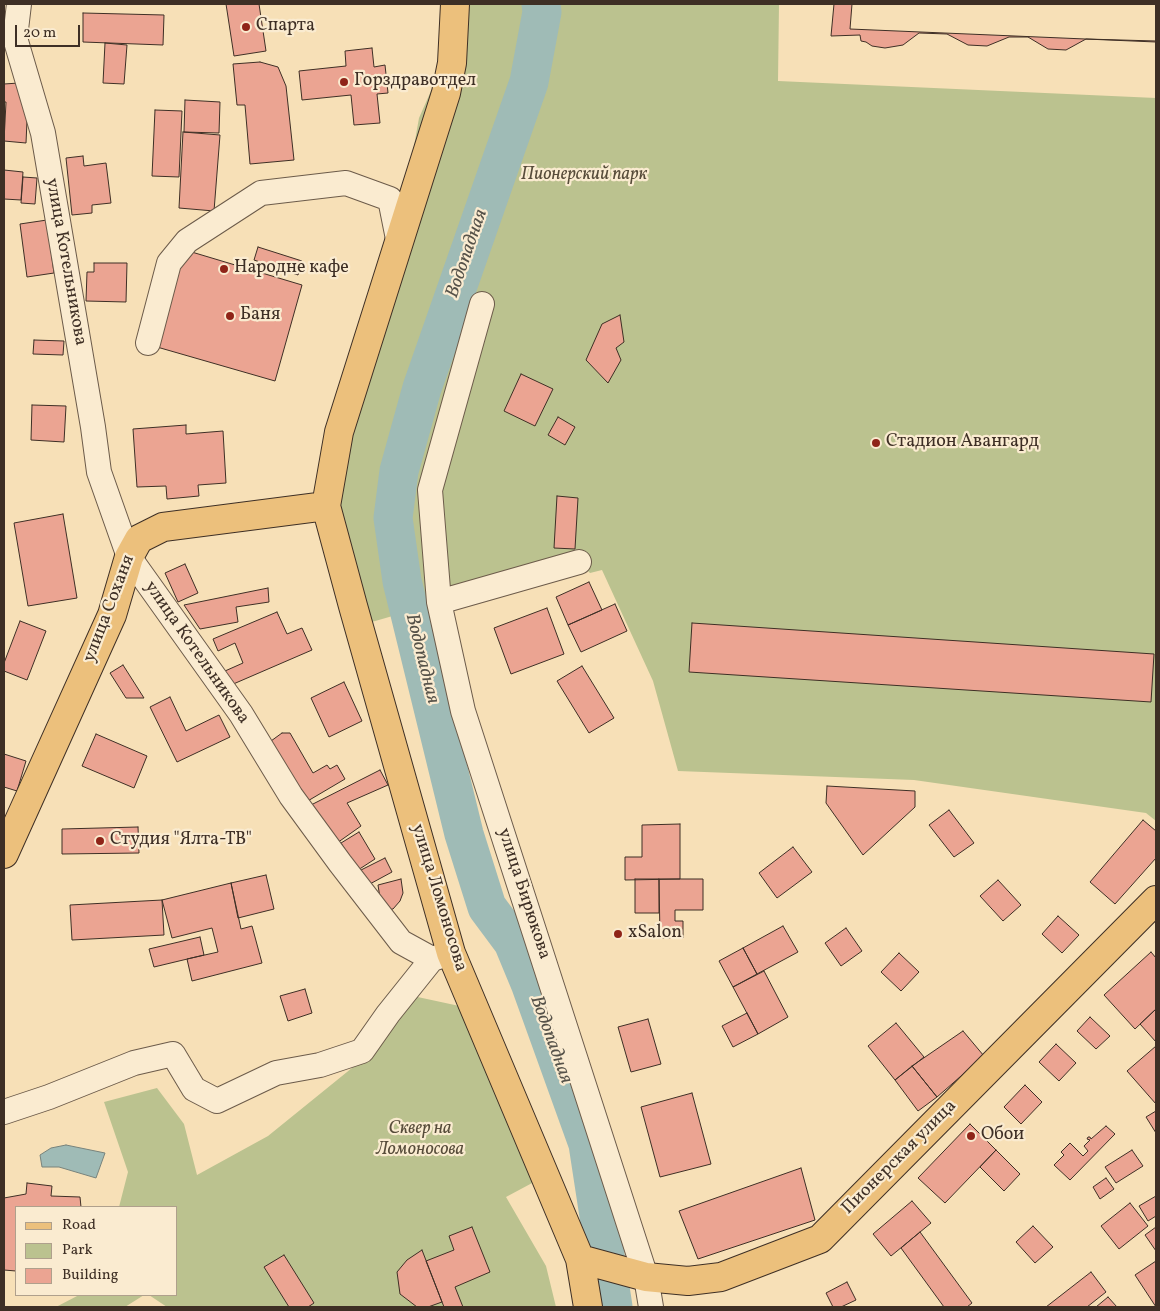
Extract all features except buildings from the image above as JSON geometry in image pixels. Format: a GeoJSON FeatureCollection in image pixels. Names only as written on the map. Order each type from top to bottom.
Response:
{"type":"FeatureCollection","features":[{"type":"Feature","properties":{"kind":"main road"},"geometry":{"type":"LineString","coordinates":[[399,244],[409,174],[442,66],[445,4]]}},
{"type":"Feature","properties":{"kind":"main road"},"geometry":{"type":"LineString","coordinates":[[326,506],[339,432],[446,93],[452,63],[455,4]]}},
{"type":"Feature","properties":{"kind":"main road","name":"улица Соханя"},"geometry":{"type":"LineString","coordinates":[[4,854],[112,615],[129,557],[140,539],[163,527],[326,506]]}},
{"type":"Feature","properties":{"kind":"main road","name":"улица Ломоносова"},"geometry":{"type":"LineString","coordinates":[[326,506],[352,606],[388,726],[442,956],[580,1259],[588,1307]]}},
{"type":"Feature","properties":{"kind":"main road","name":"Пионерская улица"},"geometry":{"type":"LineString","coordinates":[[580,1259],[646,1277],[688,1281],[722,1277],[820,1239],[1156,900]]}},
{"type":"Feature","properties":{"kind":"street"},"geometry":{"type":"LineString","coordinates":[[9,35],[19,4]]}},
{"type":"Feature","properties":{"kind":"street","name":"улица Котельникова"},"geometry":{"type":"LineString","coordinates":[[9,35],[43,133],[99,472],[129,557],[240,714],[291,796],[401,942],[442,956]]}},
{"type":"Feature","properties":{"kind":"street"},"geometry":{"type":"LineString","coordinates":[[148,343],[169,263],[187,241],[260,193],[346,183],[390,199],[399,244]]}},
{"type":"Feature","properties":{"kind":"street","name":"улица Бирюкова"},"geometry":{"type":"LineString","coordinates":[[482,304],[430,490],[439,602],[463,711],[646,1277],[651,1307]]}},
{"type":"Feature","properties":{"kind":"street"},"geometry":{"type":"LineString","coordinates":[[439,602],[579,562]]}},
{"type":"Feature","properties":{"kind":"street"},"geometry":{"type":"LineString","coordinates":[[4,1112],[50,1097],[134,1063],[173,1054],[194,1089],[217,1101],[276,1073],[320,1066],[362,1051],[388,1014],[442,956]]}},
{"type":"Feature","properties":{"kind":"green space","name":"Стадион Авангард"},"geometry":{"type":"Polygon","coordinates":[[[445,4],[779,4],[778,81],[1156,98],[1156,821],[1146,813],[914,780],[678,771],[653,681],[602,570],[590,573],[579,562],[358,626],[326,507],[409,174],[419,118],[442,66],[445,4]]]}},
{"type":"Feature","properties":{"kind":"green space","name":"Сквер на Ломоносова"},"geometry":{"type":"Polygon","coordinates":[[[413,996],[464,1007],[534,1182],[506,1197],[546,1266],[556,1307],[167,1307],[150,1296],[178,1296],[178,1206],[119,1206],[128,1172],[104,1102],[157,1088],[184,1124],[197,1175],[268,1136],[368,1055],[413,996]]]}},
{"type":"Feature","properties":{"kind":"green space"},"geometry":{"type":"Polygon","coordinates":[[[77,1296],[142,1296],[125,1307],[56,1307],[77,1296]]]}},
{"type":"Feature","properties":{"kind":"water"},"geometry":{"type":"Polygon","coordinates":[[[66,1145],[105,1153],[96,1178],[59,1167],[42,1167],[40,1155],[51,1148],[66,1145]]]}},
{"type":"Feature","properties":{"kind":"waterway","name":"Водопадная"},"geometry":{"type":"LineString","coordinates":[[541,4],[542,12],[529,82],[422,388],[399,471],[393,518],[402,581],[464,834],[487,907],[513,942],[530,983],[588,1144],[613,1307]]}},
{"type":"Feature","properties":{"kind":"place","name":"Спарта"},"geometry":{"type":"Point","coordinates":[246,27]}},
{"type":"Feature","properties":{"kind":"place","name":"Горздравотдел"},"geometry":{"type":"Point","coordinates":[344,82]}},
{"type":"Feature","properties":{"kind":"place","name":"Народне кафе"},"geometry":{"type":"Point","coordinates":[224,269]}},
{"type":"Feature","properties":{"kind":"place","name":"Баня"},"geometry":{"type":"Point","coordinates":[230,316]}},
{"type":"Feature","properties":{"kind":"place","name":"Стадион Авангард"},"geometry":{"type":"Point","coordinates":[876,443]}},
{"type":"Feature","properties":{"kind":"place","name":"Студия \"Ялта-ТВ\""},"geometry":{"type":"Point","coordinates":[100,841]}},
{"type":"Feature","properties":{"kind":"place","name":"xSalon"},"geometry":{"type":"Point","coordinates":[618,934]}},
{"type":"Feature","properties":{"kind":"place","name":"Обои"},"geometry":{"type":"Point","coordinates":[971,1136]}},
{"type":"Feature","properties":{"kind":"park label","name":"Пионерский парк"},"geometry":{"type":"Point","coordinates":[584,176]}}]}
